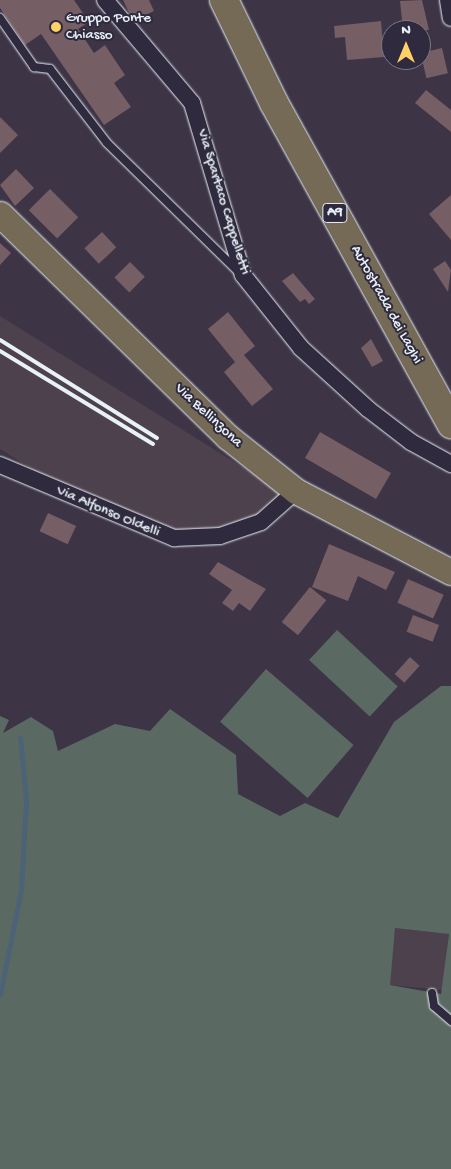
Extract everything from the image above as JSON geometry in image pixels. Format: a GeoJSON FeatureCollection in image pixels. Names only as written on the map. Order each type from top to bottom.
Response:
{"type":"FeatureCollection","features":[{"type":"Feature","properties":{"kind":"highway","name":"Autostrada dei Laghi"},"geometry":{"type":"LineString","coordinates":[[224,0],[274,103],[451,424]]}},
{"type":"Feature","properties":{"kind":"highway","name":"Autostrada dei Laghi"},"geometry":{"type":"LineString","coordinates":[[245,0],[282,78],[451,385]]}},
{"type":"Feature","properties":{"kind":"main road","name":"Via Bellinzona"},"geometry":{"type":"LineString","coordinates":[[0,214],[228,437],[296,491],[451,572]]}},
{"type":"Feature","properties":{"kind":"street","name":"Via Spartaco Cappelletti"},"geometry":{"type":"LineString","coordinates":[[105,0],[192,104],[243,276],[301,348],[368,409],[411,442],[451,464]]}},
{"type":"Feature","properties":{"kind":"street"},"geometry":{"type":"LineString","coordinates":[[448,0],[451,18]]}},
{"type":"Feature","properties":{"kind":"street","name":"Via Alfonso Oldelli"},"geometry":{"type":"LineString","coordinates":[[0,465],[174,538],[220,536],[261,522],[296,491]]}},
{"type":"Feature","properties":{"kind":"lane"},"geometry":{"type":"LineString","coordinates":[[0,18],[34,67],[50,69],[107,143],[243,276]]}},
{"type":"Feature","properties":{"kind":"lane"},"geometry":{"type":"LineString","coordinates":[[432,993],[434,1006],[451,1021]]}},
{"type":"Feature","properties":{"kind":"shaded area"},"geometry":{"type":"Polygon","coordinates":[[[0,316],[284,493],[261,522],[174,538],[79,499],[0,449],[0,316]]]}},
{"type":"Feature","properties":{"kind":"shaded area"},"geometry":{"type":"Polygon","coordinates":[[[395,928],[449,934],[443,990],[389,985],[395,928]]]}},
{"type":"Feature","properties":{"kind":"green space"},"geometry":{"type":"Polygon","coordinates":[[[337,630],[398,687],[370,717],[309,660],[337,630]]]}},
{"type":"Feature","properties":{"kind":"green space"},"geometry":{"type":"Polygon","coordinates":[[[266,669],[354,745],[308,798],[220,722],[266,669]]]}},
{"type":"Feature","properties":{"kind":"green space"},"geometry":{"type":"Polygon","coordinates":[[[441,686],[451,686],[451,1169],[0,1169],[0,716],[9,720],[3,733],[31,717],[53,731],[58,751],[115,724],[150,731],[170,709],[236,755],[238,794],[280,816],[305,803],[338,818],[394,722],[441,686]],[[395,928],[390,985],[441,994],[449,934],[395,928]]]}},
{"type":"Feature","properties":{"kind":"building"},"geometry":{"type":"Polygon","coordinates":[[[0,0],[74,0],[89,22],[78,29],[94,53],[105,45],[125,75],[114,83],[131,107],[104,125],[41,34],[25,45],[0,8],[0,0]]]}},
{"type":"Feature","properties":{"kind":"building"},"geometry":{"type":"Polygon","coordinates":[[[123,0],[149,0],[154,11],[133,21],[123,0]]]}},
{"type":"Feature","properties":{"kind":"building"},"geometry":{"type":"Polygon","coordinates":[[[422,0],[427,20],[402,20],[400,1],[422,0]]]}},
{"type":"Feature","properties":{"kind":"building"},"geometry":{"type":"Polygon","coordinates":[[[381,21],[381,57],[347,60],[345,37],[335,38],[334,26],[381,21]]]}},
{"type":"Feature","properties":{"kind":"building"},"geometry":{"type":"Polygon","coordinates":[[[442,48],[448,73],[426,78],[425,70],[431,70],[431,51],[442,48]]]}},
{"type":"Feature","properties":{"kind":"building"},"geometry":{"type":"Polygon","coordinates":[[[426,90],[451,110],[451,132],[415,103],[426,90]]]}},
{"type":"Feature","properties":{"kind":"building"},"geometry":{"type":"Polygon","coordinates":[[[0,117],[18,135],[0,153],[0,117]]]}},
{"type":"Feature","properties":{"kind":"building"},"geometry":{"type":"Polygon","coordinates":[[[16,169],[34,188],[15,206],[0,185],[16,169]]]}},
{"type":"Feature","properties":{"kind":"building"},"geometry":{"type":"Polygon","coordinates":[[[50,189],[78,217],[57,238],[29,210],[50,189]]]}},
{"type":"Feature","properties":{"kind":"building"},"geometry":{"type":"Polygon","coordinates":[[[451,195],[451,240],[429,214],[451,195]]]}},
{"type":"Feature","properties":{"kind":"building"},"geometry":{"type":"Polygon","coordinates":[[[102,232],[116,247],[99,264],[84,248],[102,232]]]}},
{"type":"Feature","properties":{"kind":"building"},"geometry":{"type":"Polygon","coordinates":[[[0,243],[11,253],[0,265],[0,243]]]}},
{"type":"Feature","properties":{"kind":"building"},"geometry":{"type":"Polygon","coordinates":[[[445,261],[451,270],[448,292],[433,269],[445,261]]]}},
{"type":"Feature","properties":{"kind":"building"},"geometry":{"type":"Polygon","coordinates":[[[130,262],[145,277],[129,292],[114,278],[130,262]]]}},
{"type":"Feature","properties":{"kind":"building"},"geometry":{"type":"Polygon","coordinates":[[[293,273],[315,299],[309,304],[305,299],[300,302],[282,281],[293,273]]]}},
{"type":"Feature","properties":{"kind":"building"},"geometry":{"type":"Polygon","coordinates":[[[228,312],[255,346],[244,355],[273,389],[252,406],[224,372],[235,362],[208,329],[228,312]]]}},
{"type":"Feature","properties":{"kind":"building"},"geometry":{"type":"Polygon","coordinates":[[[371,339],[383,361],[372,367],[361,348],[371,339]]]}},
{"type":"Feature","properties":{"kind":"building"},"geometry":{"type":"Polygon","coordinates":[[[320,432],[391,473],[376,499],[305,458],[320,432]]]}},
{"type":"Feature","properties":{"kind":"building"},"geometry":{"type":"Polygon","coordinates":[[[48,513],[76,526],[68,544],[40,531],[48,513]]]}},
{"type":"Feature","properties":{"kind":"building"},"geometry":{"type":"Polygon","coordinates":[[[329,544],[395,572],[386,590],[358,576],[348,601],[312,587],[329,544]]]}},
{"type":"Feature","properties":{"kind":"building"},"geometry":{"type":"Polygon","coordinates":[[[218,562],[266,589],[250,611],[239,603],[233,611],[222,603],[232,590],[209,574],[218,562]]]}},
{"type":"Feature","properties":{"kind":"building"},"geometry":{"type":"Polygon","coordinates":[[[408,579],[444,595],[433,619],[397,603],[408,579]]]}},
{"type":"Feature","properties":{"kind":"building"},"geometry":{"type":"Polygon","coordinates":[[[310,587],[326,600],[298,635],[282,622],[310,587]]]}},
{"type":"Feature","properties":{"kind":"building"},"geometry":{"type":"Polygon","coordinates":[[[413,615],[439,625],[433,642],[407,632],[413,615]]]}},
{"type":"Feature","properties":{"kind":"building"},"geometry":{"type":"Polygon","coordinates":[[[410,657],[420,666],[404,683],[395,674],[410,657]]]}},
{"type":"Feature","properties":{"kind":"waterway"},"geometry":{"type":"LineString","coordinates":[[0,995],[21,890],[26,800],[20,738]]}},
{"type":"Feature","properties":{"kind":"railway"},"geometry":{"type":"LineString","coordinates":[[0,340],[157,438]]}},
{"type":"Feature","properties":{"kind":"railway"},"geometry":{"type":"LineString","coordinates":[[0,351],[153,444]]}},
{"type":"Feature","properties":{"kind":"place","name":"Gruppo Ponte Chiasso"},"geometry":{"type":"Point","coordinates":[56,27]}}]}
